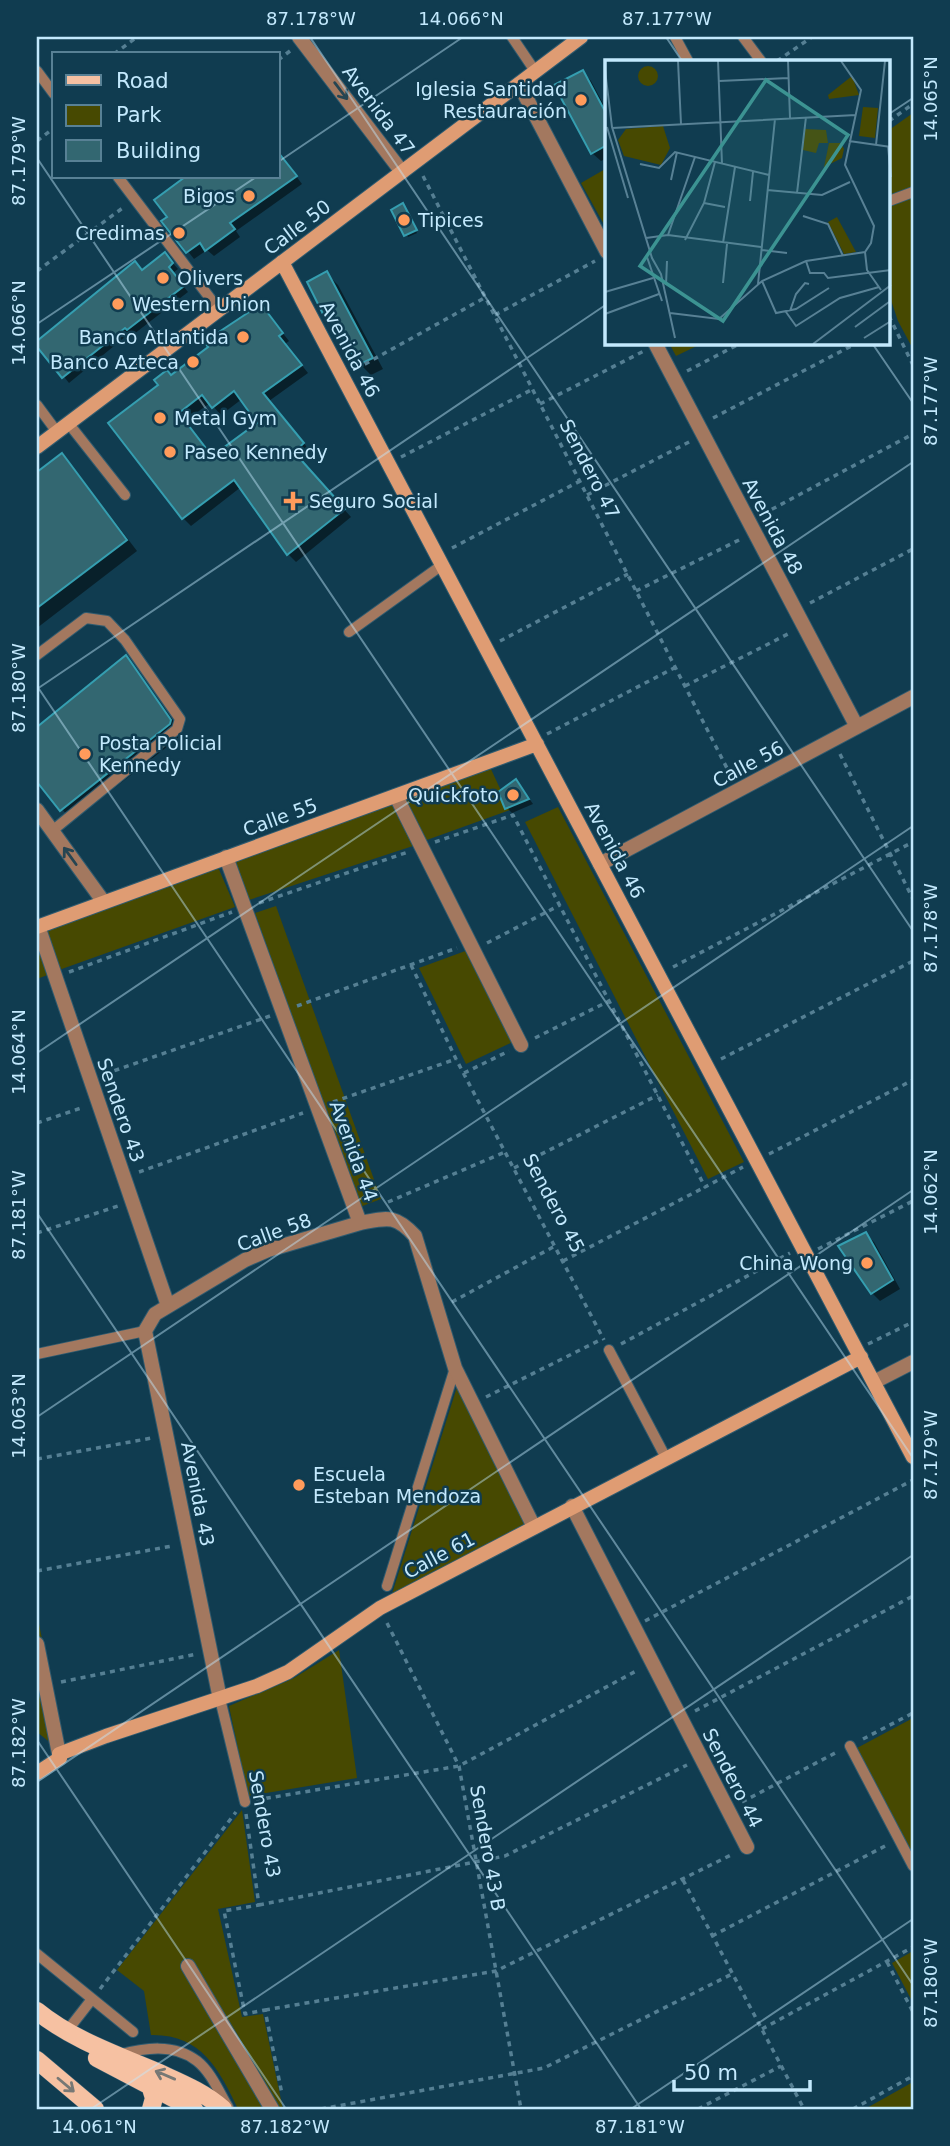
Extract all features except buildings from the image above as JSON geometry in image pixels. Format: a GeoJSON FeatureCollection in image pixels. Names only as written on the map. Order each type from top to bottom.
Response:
{"type":"FeatureCollection","features":[{"type":"Feature","properties":{"kind":"main road"},"geometry":{"type":"LineString","coordinates":[[37,2011],[60,2027],[188,2086],[223,2109]]}},
{"type":"Feature","properties":{"kind":"main road"},"geometry":{"type":"LineString","coordinates":[[60,2027],[83,2051],[193,2109]]}},
{"type":"Feature","properties":{"kind":"main road"},"geometry":{"type":"LineString","coordinates":[[37,2060],[95,2109]]}},
{"type":"Feature","properties":{"kind":"main road"},"geometry":{"type":"LineString","coordinates":[[150,2085],[153,2098],[151,2109]]}},
{"type":"Feature","properties":{"kind":"street","name":"Avenida 47"},"geometry":{"type":"LineString","coordinates":[[299,37],[402,172]]}},
{"type":"Feature","properties":{"kind":"street","name":"Calle 50"},"geometry":{"type":"LineString","coordinates":[[37,447],[581,37]]}},
{"type":"Feature","properties":{"kind":"street"},"geometry":{"type":"LineString","coordinates":[[519,84],[601,256]]}},
{"type":"Feature","properties":{"kind":"street","name":"Avenida 46"},"geometry":{"type":"LineString","coordinates":[[282,262],[913,1457]]}},
{"type":"Feature","properties":{"kind":"street","name":"Avenida 48"},"geometry":{"type":"LineString","coordinates":[[657,345],[857,727]]}},
{"type":"Feature","properties":{"kind":"street","name":"Calle 56"},"geometry":{"type":"LineString","coordinates":[[600,864],[913,697]]}},
{"type":"Feature","properties":{"kind":"street","name":"Calle 55"},"geometry":{"type":"LineString","coordinates":[[37,926],[396,796],[536,742]]}},
{"type":"Feature","properties":{"kind":"street"},"geometry":{"type":"LineString","coordinates":[[396,796],[521,1045]]}},
{"type":"Feature","properties":{"kind":"street"},"geometry":{"type":"LineString","coordinates":[[37,810],[103,901]]}},
{"type":"Feature","properties":{"kind":"street","name":"Avenida 44"},"geometry":{"type":"LineString","coordinates":[[226,857],[359,1219],[386,1218],[403,1223],[415,1236],[455,1368],[534,1527]]}},
{"type":"Feature","properties":{"kind":"street","name":"Sendero 43"},"geometry":{"type":"LineString","coordinates":[[37,926],[168,1306]]}},
{"type":"Feature","properties":{"kind":"street","name":"Calle 58"},"geometry":{"type":"LineString","coordinates":[[168,1306],[245,1260],[359,1219]]}},
{"type":"Feature","properties":{"kind":"street"},"geometry":{"type":"LineString","coordinates":[[145,1331],[155,1314],[168,1306]]}},
{"type":"Feature","properties":{"kind":"street","name":"Avenida 43"},"geometry":{"type":"LineString","coordinates":[[145,1331],[220,1699]]}},
{"type":"Feature","properties":{"kind":"street","name":"Calle 61"},"geometry":{"type":"LineString","coordinates":[[37,1773],[60,1758],[59,1755],[106,1735],[220,1699],[288,1672],[380,1608],[859,1354]]}},
{"type":"Feature","properties":{"kind":"street"},"geometry":{"type":"LineString","coordinates":[[874,1382],[913,1362]]}},
{"type":"Feature","properties":{"kind":"street","name":"Sendero 44"},"geometry":{"type":"LineString","coordinates":[[572,1506],[747,1847]]}},
{"type":"Feature","properties":{"kind":"street"},"geometry":{"type":"LineString","coordinates":[[37,1644],[59,1755]]}},
{"type":"Feature","properties":{"kind":"street"},"geometry":{"type":"LineString","coordinates":[[188,1966],[272,2109]]}},
{"type":"Feature","properties":{"kind":"lane"},"geometry":{"type":"LineString","coordinates":[[512,37],[535,71]]}},
{"type":"Feature","properties":{"kind":"lane"},"geometry":{"type":"LineString","coordinates":[[675,37],[687,60]]}},
{"type":"Feature","properties":{"kind":"lane"},"geometry":{"type":"LineString","coordinates":[[743,37],[760,60]]}},
{"type":"Feature","properties":{"kind":"lane"},"geometry":{"type":"LineString","coordinates":[[37,71],[52,91]]}},
{"type":"Feature","properties":{"kind":"lane"},"geometry":{"type":"LineString","coordinates":[[119,178],[219,310]]}},
{"type":"Feature","properties":{"kind":"lane"},"geometry":{"type":"LineString","coordinates":[[890,201],[913,192]]}},
{"type":"Feature","properties":{"kind":"lane"},"geometry":{"type":"LineString","coordinates":[[37,405],[63,428],[125,495]]}},
{"type":"Feature","properties":{"kind":"lane"},"geometry":{"type":"LineString","coordinates":[[349,632],[440,560]]}},
{"type":"Feature","properties":{"kind":"lane"},"geometry":{"type":"LineString","coordinates":[[37,655],[86,618],[107,621],[125,640],[180,719],[177,729],[52,831]]}},
{"type":"Feature","properties":{"kind":"lane"},"geometry":{"type":"LineString","coordinates":[[37,1354],[145,1331]]}},
{"type":"Feature","properties":{"kind":"lane"},"geometry":{"type":"LineString","coordinates":[[609,1350],[666,1458]]}},
{"type":"Feature","properties":{"kind":"lane"},"geometry":{"type":"LineString","coordinates":[[387,1586],[455,1368]]}},
{"type":"Feature","properties":{"kind":"lane","name":"Sendero 43"},"geometry":{"type":"LineString","coordinates":[[220,1699],[245,1802]]}},
{"type":"Feature","properties":{"kind":"lane"},"geometry":{"type":"LineString","coordinates":[[850,1746],[913,1866]]}},
{"type":"Feature","properties":{"kind":"lane"},"geometry":{"type":"LineString","coordinates":[[37,1954],[133,2032]]}},
{"type":"Feature","properties":{"kind":"lane"},"geometry":{"type":"LineString","coordinates":[[60,2027],[92,1999]]}},
{"type":"Feature","properties":{"kind":"lane"},"geometry":{"type":"LineString","coordinates":[[118,2055],[156,2048],[178,2051],[198,2062],[212,2078],[229,2109]]}},
{"type":"Feature","properties":{"kind":"path"},"geometry":{"type":"LineString","coordinates":[[117,52],[137,37]]}},
{"type":"Feature","properties":{"kind":"path"},"geometry":{"type":"LineString","coordinates":[[779,60],[812,37]]}},
{"type":"Feature","properties":{"kind":"path"},"geometry":{"type":"LineString","coordinates":[[890,120],[913,104]]}},
{"type":"Feature","properties":{"kind":"path"},"geometry":{"type":"LineString","coordinates":[[37,141],[52,130]]}},
{"type":"Feature","properties":{"kind":"path","name":"Sendero 47"},"geometry":{"type":"LineString","coordinates":[[416,161],[739,790]]}},
{"type":"Feature","properties":{"kind":"path"},"geometry":{"type":"LineString","coordinates":[[37,271],[135,199]]}},
{"type":"Feature","properties":{"kind":"path"},"geometry":{"type":"LineString","coordinates":[[495,315],[601,256]]}},
{"type":"Feature","properties":{"kind":"path"},"geometry":{"type":"LineString","coordinates":[[343,376],[486,297]]}},
{"type":"Feature","properties":{"kind":"path"},"geometry":{"type":"LineString","coordinates":[[890,326],[913,365]]}},
{"type":"Feature","properties":{"kind":"path"},"geometry":{"type":"LineString","coordinates":[[540,404],[654,345]]}},
{"type":"Feature","properties":{"kind":"path"},"geometry":{"type":"LineString","coordinates":[[674,378],[737,345]]}},
{"type":"Feature","properties":{"kind":"path"},"geometry":{"type":"LineString","coordinates":[[587,495],[853,345]]}},
{"type":"Feature","properties":{"kind":"path"},"geometry":{"type":"LineString","coordinates":[[388,463],[533,389]]}},
{"type":"Feature","properties":{"kind":"path"},"geometry":{"type":"LineString","coordinates":[[636,591],[913,434]]}},
{"type":"Feature","properties":{"kind":"path"},"geometry":{"type":"LineString","coordinates":[[440,560],[580,481]]}},
{"type":"Feature","properties":{"kind":"path"},"geometry":{"type":"LineString","coordinates":[[796,610],[913,549]]}},
{"type":"Feature","properties":{"kind":"path"},"geometry":{"type":"LineString","coordinates":[[486,648],[628,574]]}},
{"type":"Feature","properties":{"kind":"path"},"geometry":{"type":"LineString","coordinates":[[685,686],[804,626]]}},
{"type":"Feature","properties":{"kind":"path"},"geometry":{"type":"LineString","coordinates":[[536,742],[676,667]]}},
{"type":"Feature","properties":{"kind":"path"},"geometry":{"type":"LineString","coordinates":[[832,740],[913,899]]}},
{"type":"Feature","properties":{"kind":"path"},"geometry":{"type":"LineString","coordinates":[[55,977],[513,815],[705,1187]]}},
{"type":"Feature","properties":{"kind":"path"},"geometry":{"type":"LineString","coordinates":[[659,974],[913,842]]}},
{"type":"Feature","properties":{"kind":"path"},"geometry":{"type":"LineString","coordinates":[[90,1079],[411,965],[471,947],[560,905]]}},
{"type":"Feature","properties":{"kind":"path"},"geometry":{"type":"LineString","coordinates":[[707,1066],[913,961]]}},
{"type":"Feature","properties":{"kind":"path","name":"Sendero 45"},"geometry":{"type":"LineString","coordinates":[[411,965],[456,1059],[609,1350]]}},
{"type":"Feature","properties":{"kind":"path"},"geometry":{"type":"LineString","coordinates":[[124,1178],[456,1059]]}},
{"type":"Feature","properties":{"kind":"path"},"geometry":{"type":"LineString","coordinates":[[563,1261],[913,1080]]}},
{"type":"Feature","properties":{"kind":"path"},"geometry":{"type":"LineString","coordinates":[[514,1168],[658,1096]]}},
{"type":"Feature","properties":{"kind":"path"},"geometry":{"type":"LineString","coordinates":[[37,1123],[98,1102]]}},
{"type":"Feature","properties":{"kind":"path"},"geometry":{"type":"LineString","coordinates":[[359,1219],[505,1152]]}},
{"type":"Feature","properties":{"kind":"path"},"geometry":{"type":"LineString","coordinates":[[37,1233],[132,1201]]}},
{"type":"Feature","properties":{"kind":"path"},"geometry":{"type":"LineString","coordinates":[[609,1350],[804,1250],[913,1201]]}},
{"type":"Feature","properties":{"kind":"path"},"geometry":{"type":"LineString","coordinates":[[437,1309],[555,1246]]}},
{"type":"Feature","properties":{"kind":"path"},"geometry":{"type":"LineString","coordinates":[[859,1354],[913,1322]]}},
{"type":"Feature","properties":{"kind":"path"},"geometry":{"type":"LineString","coordinates":[[473,1404],[603,1338]]}},
{"type":"Feature","properties":{"kind":"path"},"geometry":{"type":"LineString","coordinates":[[37,1459],[166,1436]]}},
{"type":"Feature","properties":{"kind":"path"},"geometry":{"type":"LineString","coordinates":[[634,1627],[913,1480]]}},
{"type":"Feature","properties":{"kind":"path"},"geometry":{"type":"LineString","coordinates":[[37,1571],[188,1543]]}},
{"type":"Feature","properties":{"kind":"path"},"geometry":{"type":"LineString","coordinates":[[681,1718],[913,1596]]}},
{"type":"Feature","properties":{"kind":"path","name":"Sendero 43 B"},"geometry":{"type":"LineString","coordinates":[[380,1608],[459,1766],[521,2109]]}},
{"type":"Feature","properties":{"kind":"path"},"geometry":{"type":"LineString","coordinates":[[45,1685],[210,1651]]}},
{"type":"Feature","properties":{"kind":"path"},"geometry":{"type":"LineString","coordinates":[[92,1999],[245,1802],[459,1766],[652,1662]]}},
{"type":"Feature","properties":{"kind":"path"},"geometry":{"type":"LineString","coordinates":[[728,1810],[913,1713]]}},
{"type":"Feature","properties":{"kind":"path"},"geometry":{"type":"LineString","coordinates":[[259,1905],[505,1856],[701,1758]]}},
{"type":"Feature","properties":{"kind":"path","name":"Sendero 43"},"geometry":{"type":"LineString","coordinates":[[245,1802],[259,1905],[224,1910],[245,2014],[265,2010]]}},
{"type":"Feature","properties":{"kind":"path"},"geometry":{"type":"LineString","coordinates":[[712,1936],[899,1839]]}},
{"type":"Feature","properties":{"kind":"path","name":"Sendero 44"},"geometry":{"type":"LineString","coordinates":[[265,2010],[496,1971],[747,1847]]}},
{"type":"Feature","properties":{"kind":"path"},"geometry":{"type":"LineString","coordinates":[[683,1880],[804,2109]]}},
{"type":"Feature","properties":{"kind":"path"},"geometry":{"type":"LineString","coordinates":[[762,2029],[913,1947]]}},
{"type":"Feature","properties":{"kind":"path"},"geometry":{"type":"LineString","coordinates":[[887,1962],[913,2012]]}},
{"type":"Feature","properties":{"kind":"path"},"geometry":{"type":"LineString","coordinates":[[321,2109],[544,2068],[732,1974]]}},
{"type":"Feature","properties":{"kind":"path"},"geometry":{"type":"LineString","coordinates":[[265,2010],[283,2097]]}},
{"type":"Feature","properties":{"kind":"path"},"geometry":{"type":"LineString","coordinates":[[698,2109],[781,2066]]}},
{"type":"Feature","properties":{"kind":"path"},"geometry":{"type":"LineString","coordinates":[[853,2109],[913,2076]]}},
{"type":"Feature","properties":{"kind":"green space"},"geometry":{"type":"Polygon","coordinates":[[[913,113],[913,349],[898,321],[890,297],[890,129],[913,113]]]}},
{"type":"Feature","properties":{"kind":"green space"},"geometry":{"type":"Polygon","coordinates":[[[605,169],[605,226],[581,183],[605,169]]]}},
{"type":"Feature","properties":{"kind":"green space"},"geometry":{"type":"Polygon","coordinates":[[[670,345],[699,345],[676,356],[670,345]]]}},
{"type":"Feature","properties":{"kind":"green space"},"geometry":{"type":"Polygon","coordinates":[[[490,767],[510,810],[424,841],[403,799],[490,767]]]}},
{"type":"Feature","properties":{"kind":"green space"},"geometry":{"type":"Polygon","coordinates":[[[392,802],[416,845],[249,900],[234,860],[392,802]]]}},
{"type":"Feature","properties":{"kind":"green space"},"geometry":{"type":"Polygon","coordinates":[[[558,807],[744,1162],[708,1179],[525,822],[558,807]]]}},
{"type":"Feature","properties":{"kind":"green space"},"geometry":{"type":"Polygon","coordinates":[[[218,867],[235,907],[59,970],[45,931],[218,867]]]}},
{"type":"Feature","properties":{"kind":"green space"},"geometry":{"type":"Polygon","coordinates":[[[276,906],[381,1199],[360,1207],[255,913],[276,906]]]}},
{"type":"Feature","properties":{"kind":"green space"},"geometry":{"type":"Polygon","coordinates":[[[37,937],[50,974],[37,979],[37,937]]]}},
{"type":"Feature","properties":{"kind":"green space"},"geometry":{"type":"Polygon","coordinates":[[[468,950],[515,1041],[466,1064],[419,968],[468,950]]]}},
{"type":"Feature","properties":{"kind":"green space"},"geometry":{"type":"Polygon","coordinates":[[[457,1387],[526,1524],[392,1594],[457,1387]]]}},
{"type":"Feature","properties":{"kind":"green space"},"geometry":{"type":"Polygon","coordinates":[[[37,1614],[62,1737],[52,1744],[37,1732],[37,1614]]]}},
{"type":"Feature","properties":{"kind":"green space"},"geometry":{"type":"Polygon","coordinates":[[[339,1650],[357,1778],[248,1796],[229,1706],[294,1678],[339,1650]]]}},
{"type":"Feature","properties":{"kind":"green space"},"geometry":{"type":"Polygon","coordinates":[[[913,1718],[913,1854],[857,1748],[913,1718]]]}},
{"type":"Feature","properties":{"kind":"green space"},"geometry":{"type":"Polygon","coordinates":[[[242,1810],[255,1902],[218,1909],[242,2017],[263,2014],[283,2109],[238,2109],[215,2068],[195,2047],[168,2036],[151,2035],[144,1991],[117,1970],[242,1810]]]}},
{"type":"Feature","properties":{"kind":"green space"},"geometry":{"type":"Polygon","coordinates":[[[913,1951],[913,2003],[892,1963],[913,1951]]]}},
{"type":"Feature","properties":{"kind":"green space"},"geometry":{"type":"Polygon","coordinates":[[[913,2082],[913,2109],[865,2109],[913,2082]]]}},
{"type":"Feature","properties":{"kind":"place","name":"Iglesia Santidad Restauración"},"geometry":{"type":"Point","coordinates":[581,100]}},
{"type":"Feature","properties":{"kind":"place","name":"Bigos"},"geometry":{"type":"Point","coordinates":[249,196]}},
{"type":"Feature","properties":{"kind":"place","name":"Tipices"},"geometry":{"type":"Point","coordinates":[404,220]}},
{"type":"Feature","properties":{"kind":"place","name":"Credimas"},"geometry":{"type":"Point","coordinates":[179,233]}},
{"type":"Feature","properties":{"kind":"place","name":"Olivers"},"geometry":{"type":"Point","coordinates":[163,278]}},
{"type":"Feature","properties":{"kind":"place","name":"Western Union"},"geometry":{"type":"Point","coordinates":[118,304]}},
{"type":"Feature","properties":{"kind":"place","name":"Banco Atlantida"},"geometry":{"type":"Point","coordinates":[243,337]}},
{"type":"Feature","properties":{"kind":"place","name":"Banco Azteca"},"geometry":{"type":"Point","coordinates":[193,362]}},
{"type":"Feature","properties":{"kind":"place","name":"Metal Gym"},"geometry":{"type":"Point","coordinates":[160,418]}},
{"type":"Feature","properties":{"kind":"place","name":"Paseo Kennedy"},"geometry":{"type":"Point","coordinates":[170,452]}},
{"type":"Feature","properties":{"kind":"place","name":"Seguro Social"},"geometry":{"type":"Point","coordinates":[293,501]}},
{"type":"Feature","properties":{"kind":"place","name":"Posta Policial Kennedy"},"geometry":{"type":"Point","coordinates":[85,754]}},
{"type":"Feature","properties":{"kind":"place","name":"Quickfoto"},"geometry":{"type":"Point","coordinates":[513,795]}},
{"type":"Feature","properties":{"kind":"place","name":"China Wong"},"geometry":{"type":"Point","coordinates":[867,1263]}},
{"type":"Feature","properties":{"kind":"place","name":"Escuela Esteban Mendoza"},"geometry":{"type":"Point","coordinates":[299,1485]}}]}
